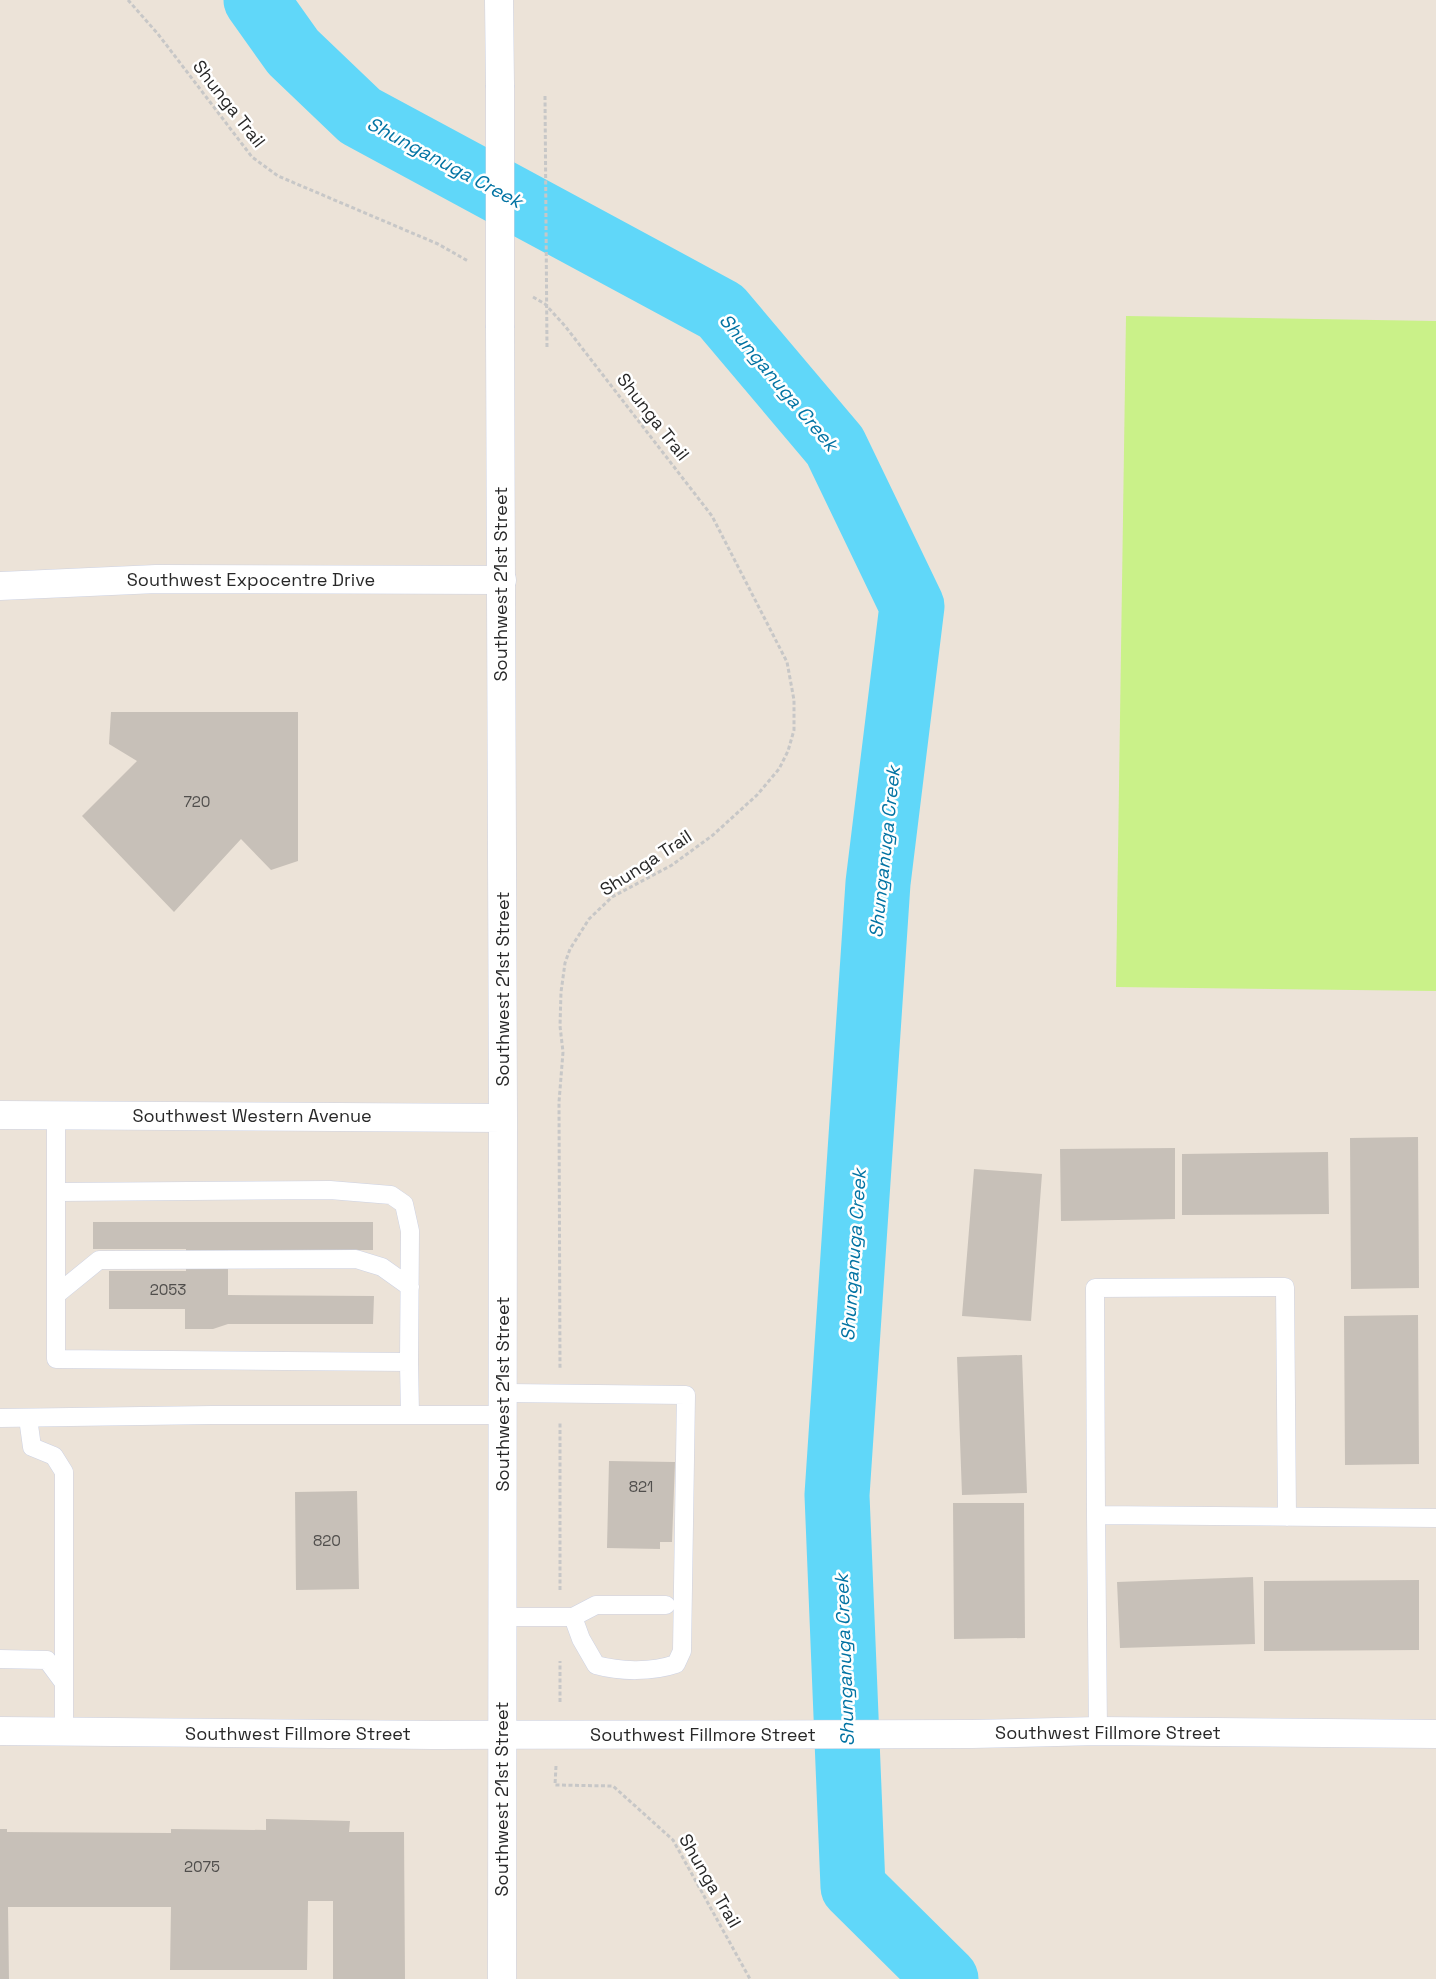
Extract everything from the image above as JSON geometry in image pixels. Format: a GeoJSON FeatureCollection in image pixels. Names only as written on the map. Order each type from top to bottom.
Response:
{"type":"FeatureCollection","features":[{"type":"Feature","properties":{"kind":"street","name":"Southwest 21st Street"},"geometry":{"type":"LineString","coordinates":[[499,0],[503,1118],[502,1979]]}},
{"type":"Feature","properties":{"kind":"street","name":"Southwest Expocentre Drive"},"geometry":{"type":"LineString","coordinates":[[0,586],[156,579],[502,580]]}},
{"type":"Feature","properties":{"kind":"street","name":"Southwest Western Avenue"},"geometry":{"type":"LineString","coordinates":[[0,1116],[503,1118]]}},
{"type":"Feature","properties":{"kind":"street","name":"Southwest Fillmore Street"},"geometry":{"type":"LineString","coordinates":[[0,1731],[502,1735],[972,1734],[1098,1731],[1436,1734]]}},
{"type":"Feature","properties":{"kind":"lane"},"geometry":{"type":"LineString","coordinates":[[56,1116],[56,1359],[409,1362]]}},
{"type":"Feature","properties":{"kind":"lane"},"geometry":{"type":"LineString","coordinates":[[57,1192],[330,1190],[391,1194],[404,1204],[410,1231],[410,1414]]}},
{"type":"Feature","properties":{"kind":"lane"},"geometry":{"type":"LineString","coordinates":[[56,1295],[99,1260],[356,1259],[382,1267],[410,1287]]}},
{"type":"Feature","properties":{"kind":"lane"},"geometry":{"type":"LineString","coordinates":[[1098,1731],[1095,1288],[1285,1287],[1287,1517]]}},
{"type":"Feature","properties":{"kind":"lane"},"geometry":{"type":"LineString","coordinates":[[0,1418],[212,1414],[410,1414],[503,1404],[686,1395],[682,1650],[676,1664],[662,1669],[611,1669],[596,1665],[581,1639],[572,1617]]}},
{"type":"Feature","properties":{"kind":"lane"},"geometry":{"type":"LineString","coordinates":[[28,1418],[32,1447],[54,1456],[64,1472],[64,1733]]}},
{"type":"Feature","properties":{"kind":"lane"},"geometry":{"type":"LineString","coordinates":[[1096,1515],[1436,1518]]}},
{"type":"Feature","properties":{"kind":"lane"},"geometry":{"type":"LineString","coordinates":[[502,1617],[572,1617],[596,1605],[666,1606]]}},
{"type":"Feature","properties":{"kind":"lane"},"geometry":{"type":"LineString","coordinates":[[0,1659],[47,1660],[64,1683]]}},
{"type":"Feature","properties":{"kind":"path","name":"Shunga Trail"},"geometry":{"type":"LineString","coordinates":[[128,0],[158,34],[252,157],[278,176],[438,244],[471,262]]}},
{"type":"Feature","properties":{"kind":"path"},"geometry":{"type":"LineString","coordinates":[[546,96],[547,349]]}},
{"type":"Feature","properties":{"kind":"path","name":"Shunga Trail"},"geometry":{"type":"LineString","coordinates":[[529,294],[546,304],[565,326],[712,516],[787,662],[794,700],[794,730],[788,751],[779,769],[756,795],[713,835],[672,865],[612,897],[589,919],[570,949],[565,963]]}},
{"type":"Feature","properties":{"kind":"path","name":"Shunga Trail"},"geometry":{"type":"LineString","coordinates":[[613,1786],[673,1840],[750,1979]]}},
{"type":"Feature","properties":{"kind":"green space"},"geometry":{"type":"Polygon","coordinates":[[[1126,316],[1436,321],[1436,991],[1116,987],[1126,316]]]}},
{"type":"Feature","properties":{"kind":"building"},"geometry":{"type":"Polygon","coordinates":[[[111,712],[298,712],[298,861],[271,870],[241,839],[174,912],[82,816],[137,761],[109,744],[111,712]]]}},
{"type":"Feature","properties":{"kind":"building"},"geometry":{"type":"Polygon","coordinates":[[[1418,1137],[1419,1288],[1351,1289],[1350,1138],[1418,1137]]]}},
{"type":"Feature","properties":{"kind":"building"},"geometry":{"type":"Polygon","coordinates":[[[1175,1148],[1175,1219],[1061,1221],[1060,1149],[1175,1148]]]}},
{"type":"Feature","properties":{"kind":"building"},"geometry":{"type":"Polygon","coordinates":[[[1328,1152],[1329,1214],[1182,1215],[1182,1154],[1328,1152]]]}},
{"type":"Feature","properties":{"kind":"building"},"geometry":{"type":"Polygon","coordinates":[[[974,1169],[1042,1174],[1031,1321],[962,1316],[974,1169]]]}},
{"type":"Feature","properties":{"kind":"building"},"geometry":{"type":"Polygon","coordinates":[[[93,1222],[373,1222],[373,1250],[228,1250],[228,1295],[374,1296],[373,1324],[228,1324],[213,1329],[185,1329],[185,1309],[109,1309],[109,1271],[186,1271],[186,1249],[93,1249],[93,1222]]]}},
{"type":"Feature","properties":{"kind":"building"},"geometry":{"type":"Polygon","coordinates":[[[1418,1315],[1419,1464],[1345,1465],[1344,1316],[1418,1315]]]}},
{"type":"Feature","properties":{"kind":"building"},"geometry":{"type":"Polygon","coordinates":[[[1022,1355],[1027,1493],[962,1495],[957,1357],[1022,1355]]]}},
{"type":"Feature","properties":{"kind":"building"},"geometry":{"type":"Polygon","coordinates":[[[609,1461],[675,1462],[672,1542],[660,1542],[660,1549],[607,1548],[609,1461]]]}},
{"type":"Feature","properties":{"kind":"building"},"geometry":{"type":"Polygon","coordinates":[[[357,1491],[359,1589],[296,1590],[295,1492],[357,1491]]]}},
{"type":"Feature","properties":{"kind":"building"},"geometry":{"type":"Polygon","coordinates":[[[953,1503],[1024,1503],[1025,1638],[954,1639],[953,1503]]]}},
{"type":"Feature","properties":{"kind":"building"},"geometry":{"type":"Polygon","coordinates":[[[1253,1577],[1255,1644],[1120,1648],[1117,1582],[1253,1577]]]}},
{"type":"Feature","properties":{"kind":"building"},"geometry":{"type":"Polygon","coordinates":[[[1419,1580],[1419,1650],[1264,1651],[1264,1581],[1419,1580]]]}},
{"type":"Feature","properties":{"kind":"building"},"geometry":{"type":"Polygon","coordinates":[[[266,1819],[350,1821],[349,1832],[404,1832],[405,1979],[333,1979],[333,1901],[308,1901],[307,1970],[170,1970],[171,1907],[8,1907],[9,1979],[0,1979],[0,1829],[7,1829],[7,1832],[171,1833],[171,1829],[266,1830],[266,1819]]]}},
{"type":"Feature","properties":{"kind":"waterway","name":"Shunganuga Creek"},"geometry":{"type":"LineString","coordinates":[[256,0],[293,52],[360,116],[721,311],[835,446],[912,606],[878,883],[837,1495],[853,1887],[946,1979]]}}]}
